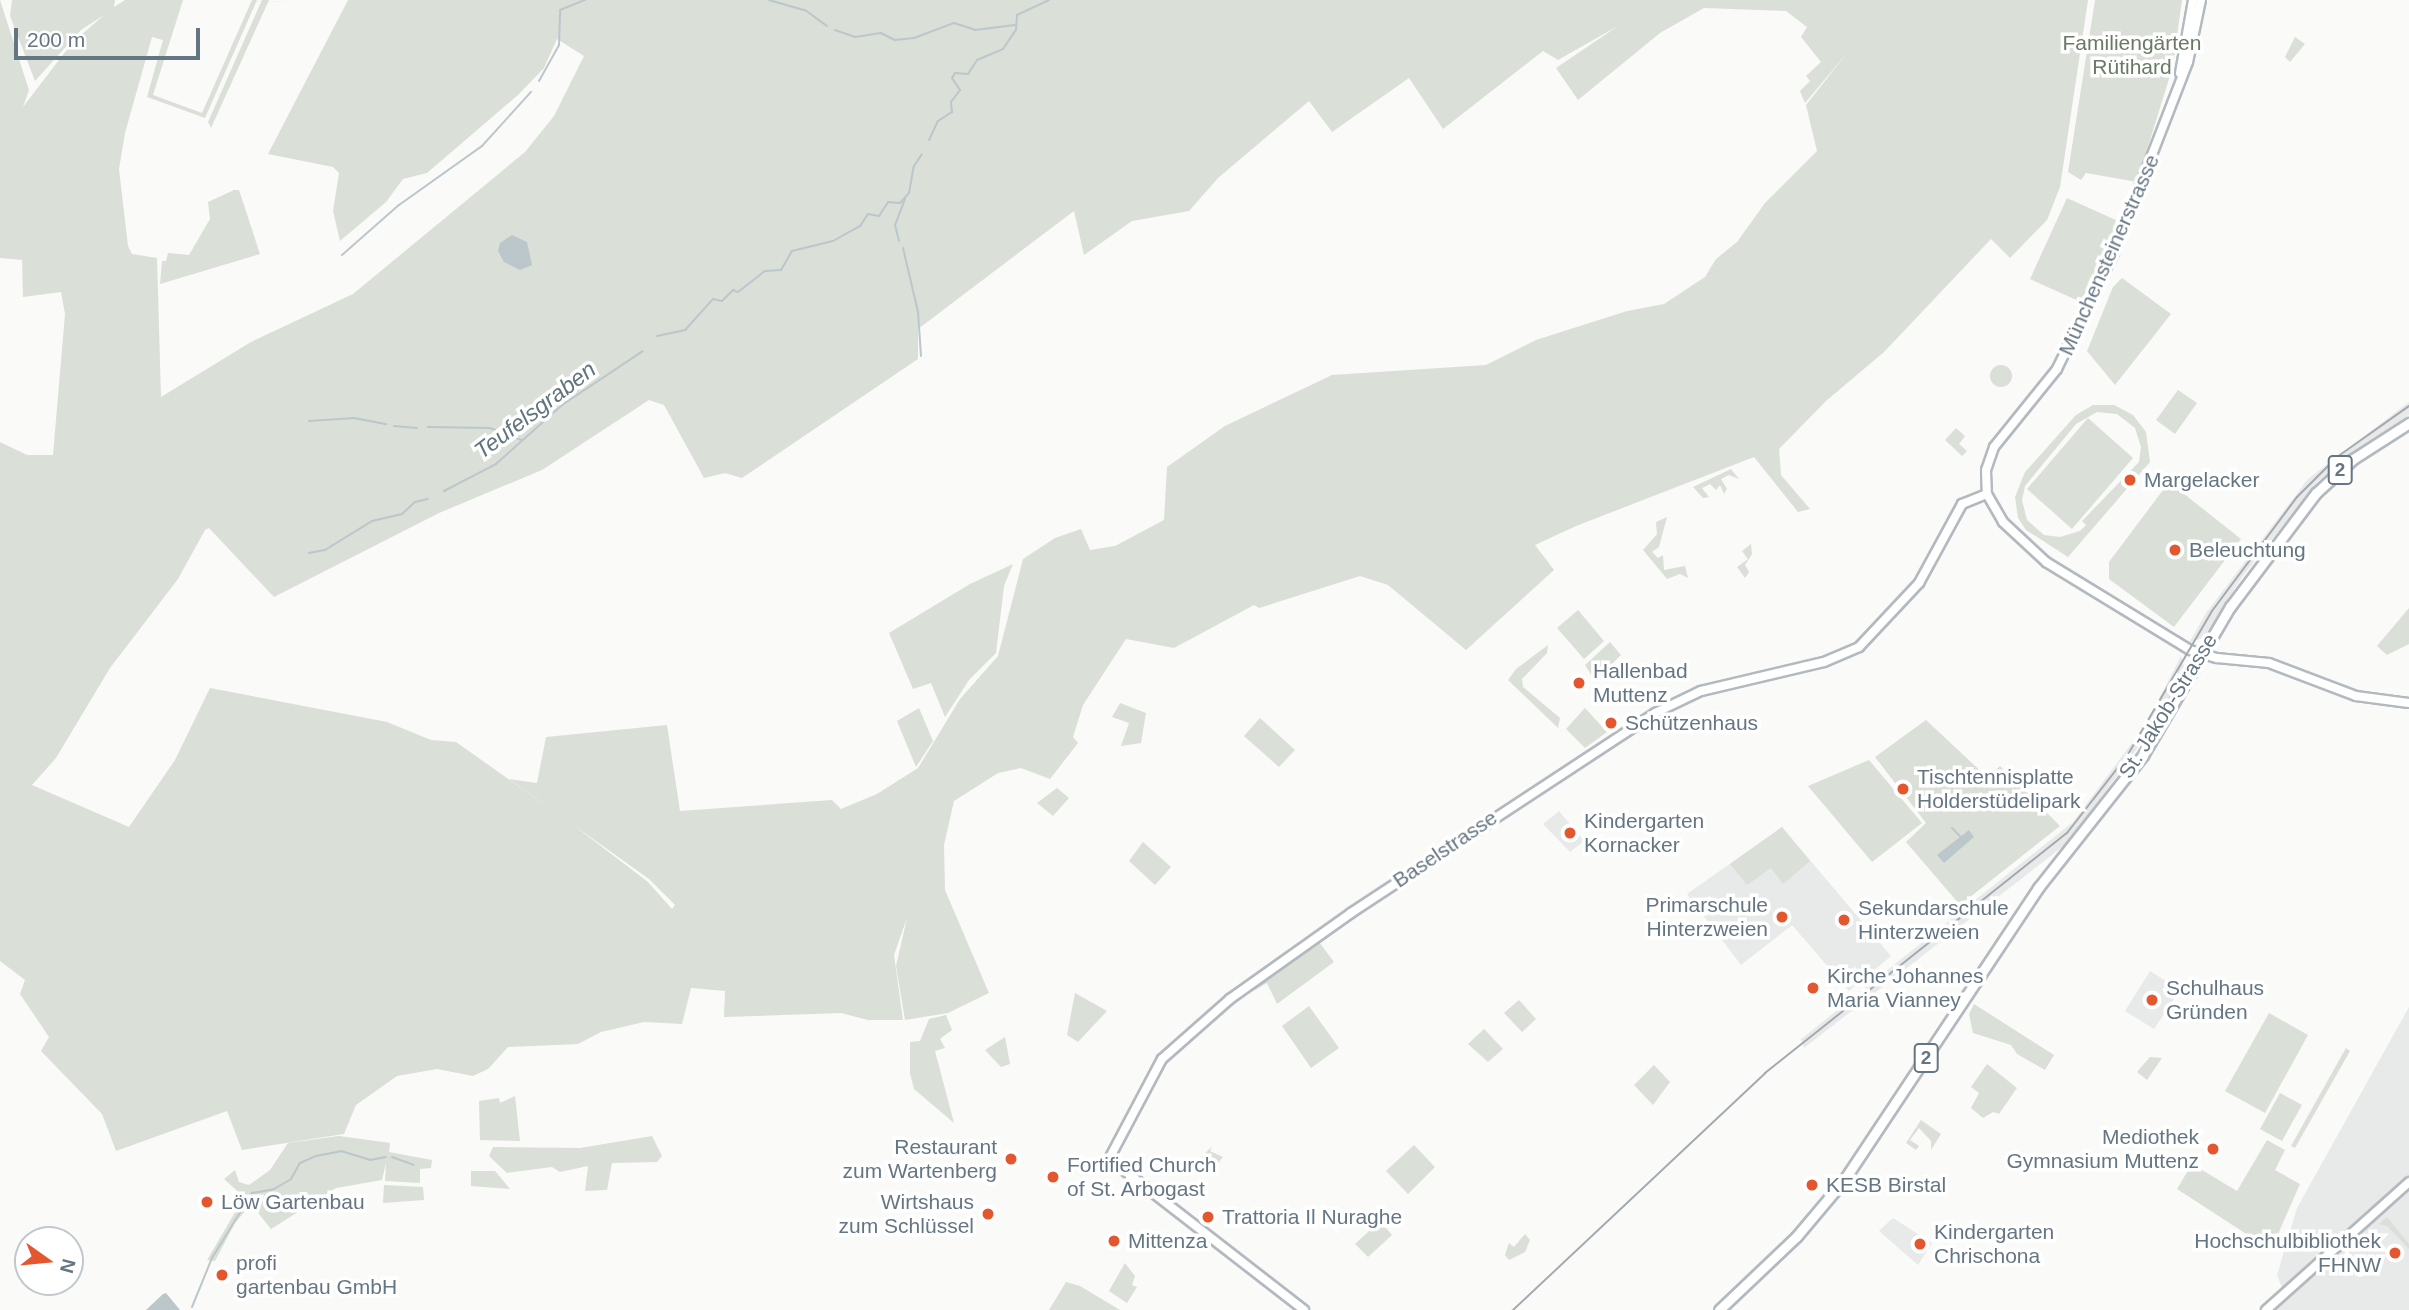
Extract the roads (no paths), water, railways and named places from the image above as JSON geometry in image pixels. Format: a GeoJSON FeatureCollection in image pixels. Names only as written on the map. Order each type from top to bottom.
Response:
{"type":"FeatureCollection","features":[{"type":"Feature","properties":{"kind":"main road","name":"St. Jakob-Strasse"},"geometry":{"type":"LineString","coordinates":[[1719,1310],[1796,1237],[1843,1180],[2038,888],[2143,755],[2200,655],[2316,493],[2353,459],[2409,423]]}},
{"type":"Feature","properties":{"kind":"street","name":"Münchensteinerstrasse"},"geometry":{"type":"LineString","coordinates":[[2179,83],[2193,0]]}},
{"type":"Feature","properties":{"kind":"street","name":"Münchensteinerstrasse"},"geometry":{"type":"LineString","coordinates":[[1987,494],[1986,470],[1994,447],[2047,384],[2088,313],[2143,186],[2179,83],[2201,0]]}},
{"type":"Feature","properties":{"kind":"street","name":"Baselstrasse"},"geometry":{"type":"LineString","coordinates":[[1304,1310],[1109,1159],[1147,1080],[1171,1050],[1230,999],[1438,853],[1668,706],[1701,691],[1824,662],[1858,647],[1919,583],[1962,504],[1987,494]]}},
{"type":"Feature","properties":{"kind":"street"},"geometry":{"type":"LineString","coordinates":[[1987,494],[2003,522],[2046,562],[2200,655],[2269,663],[2356,696],[2409,703]]}},
{"type":"Feature","properties":{"kind":"street"},"geometry":{"type":"LineString","coordinates":[[2266,1310],[2409,1182]]}},
{"type":"Feature","properties":{"kind":"waterway"},"geometry":{"type":"LineString","coordinates":[[539,81],[559,45],[560,10],[585,0]]}},
{"type":"Feature","properties":{"kind":"waterway"},"geometry":{"type":"LineString","coordinates":[[769,0],[805,10],[827,26]]}},
{"type":"Feature","properties":{"kind":"waterway","name":"Teufelsgraben"},"geometry":{"type":"LineString","coordinates":[[929,140],[938,121],[952,112],[951,102],[960,90],[952,78],[955,73],[968,74],[977,60],[1003,49],[1016,30],[1017,15],[1049,0]]}},
{"type":"Feature","properties":{"kind":"waterway"},"geometry":{"type":"LineString","coordinates":[[835,30],[855,37],[881,33],[895,40],[914,38],[954,23],[975,30],[1015,25]]}},
{"type":"Feature","properties":{"kind":"waterway"},"geometry":{"type":"LineString","coordinates":[[342,255],[399,205],[482,146],[531,92]]}},
{"type":"Feature","properties":{"kind":"waterway","name":"Teufelsgraben"},"geometry":{"type":"LineString","coordinates":[[657,336],[685,330],[713,299],[722,301],[733,290],[738,292],[765,271],[781,270],[792,251],[833,241],[860,226],[868,214],[879,216],[888,202],[900,203],[909,193],[914,166],[922,154]]}},
{"type":"Feature","properties":{"kind":"waterway"},"geometry":{"type":"LineString","coordinates":[[899,241],[895,225],[905,199]]}},
{"type":"Feature","properties":{"kind":"waterway"},"geometry":{"type":"LineString","coordinates":[[903,248],[918,312],[921,356]]}},
{"type":"Feature","properties":{"kind":"waterway","name":"Teufelsgraben"},"geometry":{"type":"LineString","coordinates":[[444,491],[496,464],[562,405],[643,351]]}},
{"type":"Feature","properties":{"kind":"waterway"},"geometry":{"type":"LineString","coordinates":[[309,421],[354,418],[386,424]]}},
{"type":"Feature","properties":{"kind":"waterway"},"geometry":{"type":"LineString","coordinates":[[394,426],[417,428]]}},
{"type":"Feature","properties":{"kind":"waterway"},"geometry":{"type":"LineString","coordinates":[[428,427],[490,428],[522,440]]}},
{"type":"Feature","properties":{"kind":"waterway","name":"Teufelsgraben"},"geometry":{"type":"LineString","coordinates":[[309,553],[325,550],[372,521],[402,514],[415,502],[428,499]]}},
{"type":"Feature","properties":{"kind":"waterway"},"geometry":{"type":"LineString","coordinates":[[1952,828],[1961,837]]}},
{"type":"Feature","properties":{"kind":"waterway"},"geometry":{"type":"LineString","coordinates":[[192,1307],[212,1258],[252,1193],[274,1189],[291,1179],[300,1163],[316,1156],[341,1151],[370,1160],[386,1157]]}},
{"type":"Feature","properties":{"kind":"waterway"},"geometry":{"type":"LineString","coordinates":[[392,1157],[414,1165]]}},
{"type":"Feature","properties":{"kind":"tram line"},"geometry":{"type":"LineString","coordinates":[[1513,1310],[1765,1073],[2067,833],[2127,756],[2212,611],[2297,497],[2337,457],[2409,406]]}},
{"type":"Feature","properties":{"kind":"place","name":"Margelacker"},"geometry":{"type":"Point","coordinates":[2130,480]}},
{"type":"Feature","properties":{"kind":"place","name":"Beleuchtung"},"geometry":{"type":"Point","coordinates":[2175,550]}},
{"type":"Feature","properties":{"kind":"place","name":"Hallenbad Muttenz"},"geometry":{"type":"Point","coordinates":[1579,683]}},
{"type":"Feature","properties":{"kind":"place","name":"Schützenhaus"},"geometry":{"type":"Point","coordinates":[1611,723]}},
{"type":"Feature","properties":{"kind":"place","name":"Tischtennisplatte Holderstüdelipark"},"geometry":{"type":"Point","coordinates":[1903,789]}},
{"type":"Feature","properties":{"kind":"place","name":"Kindergarten Kornacker"},"geometry":{"type":"Point","coordinates":[1570,833]}},
{"type":"Feature","properties":{"kind":"place","name":"Primarschule Hinterzweien"},"geometry":{"type":"Point","coordinates":[1782,917]}},
{"type":"Feature","properties":{"kind":"place","name":"Sekundarschule Hinterzweien"},"geometry":{"type":"Point","coordinates":[1844,920]}},
{"type":"Feature","properties":{"kind":"place","name":"Kirche Johannes Maria Vianney"},"geometry":{"type":"Point","coordinates":[1813,988]}},
{"type":"Feature","properties":{"kind":"place","name":"Schulhaus Gründen"},"geometry":{"type":"Point","coordinates":[2152,1000]}},
{"type":"Feature","properties":{"kind":"place","name":"Mediothek Gymnasium Muttenz"},"geometry":{"type":"Point","coordinates":[2213,1149]}},
{"type":"Feature","properties":{"kind":"place","name":"Restaurant zum Wartenberg"},"geometry":{"type":"Point","coordinates":[1011,1159]}},
{"type":"Feature","properties":{"kind":"place","name":"Fortified Church of St. Arbogast"},"geometry":{"type":"Point","coordinates":[1053,1177]}},
{"type":"Feature","properties":{"kind":"place","name":"KESB Birstal"},"geometry":{"type":"Point","coordinates":[1812,1185]}},
{"type":"Feature","properties":{"kind":"place","name":"Löw Gartenbau"},"geometry":{"type":"Point","coordinates":[207,1202]}},
{"type":"Feature","properties":{"kind":"place","name":"Wirtshaus zum Schlüssel"},"geometry":{"type":"Point","coordinates":[988,1214]}},
{"type":"Feature","properties":{"kind":"place","name":"Trattoria Il Nuraghe"},"geometry":{"type":"Point","coordinates":[1208,1217]}},
{"type":"Feature","properties":{"kind":"place","name":"Mittenza"},"geometry":{"type":"Point","coordinates":[1114,1241]}},
{"type":"Feature","properties":{"kind":"place","name":"Kindergarten Chrischona"},"geometry":{"type":"Point","coordinates":[1920,1244]}},
{"type":"Feature","properties":{"kind":"place","name":"Hochschulbibliothek FHNW"},"geometry":{"type":"Point","coordinates":[2395,1253]}},
{"type":"Feature","properties":{"kind":"place","name":"profi gartenbau GmbH"},"geometry":{"type":"Point","coordinates":[222,1275]}},
{"type":"Feature","properties":{"kind":"park label","name":"Familiengärten Rütihard"},"geometry":{"type":"Point","coordinates":[2132,55]}}]}
